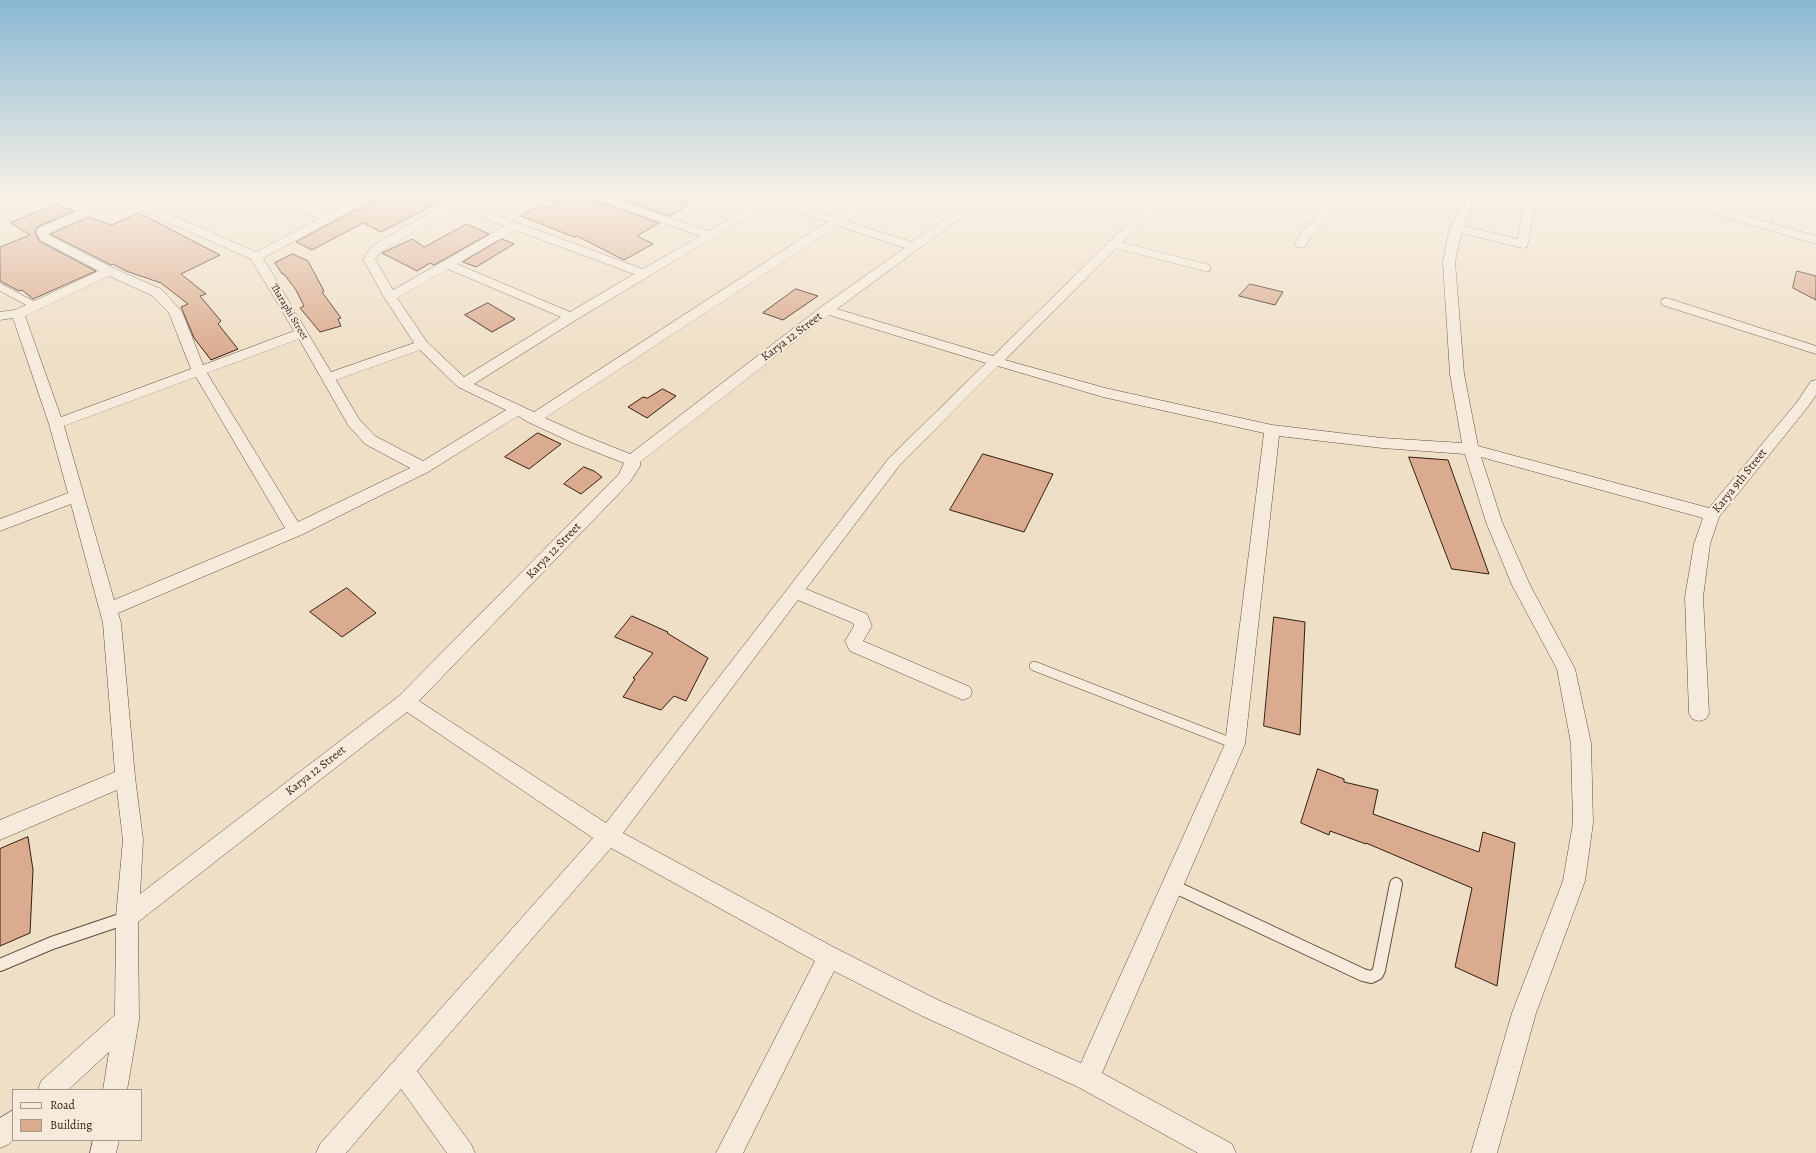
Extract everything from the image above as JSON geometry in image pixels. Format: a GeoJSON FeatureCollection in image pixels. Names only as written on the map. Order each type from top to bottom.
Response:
{"type":"FeatureCollection","features":[{"type":"Feature","properties":{"kind":"street"},"geometry":{"type":"LineString","coordinates":[[67,249],[109,271],[156,292],[175,312],[199,371],[295,531]]}},
{"type":"Feature","properties":{"kind":"street"},"geometry":{"type":"LineString","coordinates":[[238,249],[256,257],[271,249]]}},
{"type":"Feature","properties":{"kind":"street"},"geometry":{"type":"LineString","coordinates":[[376,249],[369,259],[390,297],[422,345],[463,384],[533,419],[578,439],[632,460]]}},
{"type":"Feature","properties":{"kind":"street"},"geometry":{"type":"LineString","coordinates":[[390,297],[474,249]]}},
{"type":"Feature","properties":{"kind":"street"},"geometry":{"type":"LineString","coordinates":[[578,249],[645,274]]}},
{"type":"Feature","properties":{"kind":"street"},"geometry":{"type":"LineString","coordinates":[[463,384],[571,317],[687,249]]}},
{"type":"Feature","properties":{"kind":"street"},"geometry":{"type":"LineString","coordinates":[[533,419],[796,249]]}},
{"type":"Feature","properties":{"kind":"street","name":"Karya 12 Street"},"geometry":{"type":"LineString","coordinates":[[127,917],[406,702],[625,478],[632,466],[632,460],[826,310],[911,249]]}},
{"type":"Feature","properties":{"kind":"street"},"geometry":{"type":"LineString","coordinates":[[329,1153],[608,836],[894,462],[1109,249]]}},
{"type":"Feature","properties":{"kind":"street"},"geometry":{"type":"LineString","coordinates":[[1452,249],[1449,262],[1450,292],[1456,374],[1471,449],[1494,522],[1515,571],[1566,669],[1581,743],[1583,823],[1574,881],[1524,1013],[1484,1153]]}},
{"type":"Feature","properties":{"kind":"street","name":"Tharaphi Street"},"geometry":{"type":"LineString","coordinates":[[256,257],[353,422],[370,440],[423,468]]}},
{"type":"Feature","properties":{"kind":"street"},"geometry":{"type":"LineString","coordinates":[[448,264],[571,317]]}},
{"type":"Feature","properties":{"kind":"street"},"geometry":{"type":"LineString","coordinates":[[109,271],[35,306],[9,315],[56,424],[112,623],[125,778],[133,840],[127,917],[128,1020],[115,1089]]}},
{"type":"Feature","properties":{"kind":"street"},"geometry":{"type":"LineString","coordinates":[[1667,302],[1816,350]]}},
{"type":"Feature","properties":{"kind":"street"},"geometry":{"type":"LineString","coordinates":[[826,310],[915,338],[997,360],[1103,392],[1272,430],[1382,444],[1471,449],[1681,504],[1712,515]]}},
{"type":"Feature","properties":{"kind":"street"},"geometry":{"type":"LineString","coordinates":[[56,424],[302,334]]}},
{"type":"Feature","properties":{"kind":"street"},"geometry":{"type":"LineString","coordinates":[[328,378],[422,345]]}},
{"type":"Feature","properties":{"kind":"street","name":"Karya 9th Street"},"geometry":{"type":"LineString","coordinates":[[1699,713],[1694,597],[1702,544],[1712,515],[1802,405],[1816,385]]}},
{"type":"Feature","properties":{"kind":"street"},"geometry":{"type":"LineString","coordinates":[[109,609],[295,531],[423,468],[515,410]]}},
{"type":"Feature","properties":{"kind":"street"},"geometry":{"type":"LineString","coordinates":[[1087,1078],[1236,744],[1250,610],[1272,430]]}},
{"type":"Feature","properties":{"kind":"street"},"geometry":{"type":"LineString","coordinates":[[0,525],[77,496]]}},
{"type":"Feature","properties":{"kind":"street"},"geometry":{"type":"LineString","coordinates":[[795,592],[860,619],[863,626],[854,641],[856,646],[963,692]]}},
{"type":"Feature","properties":{"kind":"street"},"geometry":{"type":"LineString","coordinates":[[406,702],[608,836],[829,957],[930,1008],[1087,1078],[1223,1153]]}},
{"type":"Feature","properties":{"kind":"street"},"geometry":{"type":"LineString","coordinates":[[0,830],[125,778]]}},
{"type":"Feature","properties":{"kind":"street"},"geometry":{"type":"LineString","coordinates":[[729,1153],[829,957]]}},
{"type":"Feature","properties":{"kind":"street"},"geometry":{"type":"LineString","coordinates":[[51,1089],[128,1020]]}},
{"type":"Feature","properties":{"kind":"street"},"geometry":{"type":"LineString","coordinates":[[402,1070],[462,1153]]}},
{"type":"Feature","properties":{"kind":"street"},"geometry":{"type":"LineString","coordinates":[[0,1135],[12,1124]]}},
{"type":"Feature","properties":{"kind":"street"},"geometry":{"type":"LineString","coordinates":[[103,1153],[106,1141]]}},
{"type":"Feature","properties":{"kind":"lane"},"geometry":{"type":"LineString","coordinates":[[1133,249],[1207,268]]}},
{"type":"Feature","properties":{"kind":"lane"},"geometry":{"type":"LineString","coordinates":[[0,287],[35,306]]}},
{"type":"Feature","properties":{"kind":"lane"},"geometry":{"type":"LineString","coordinates":[[1034,666],[1236,744]]}},
{"type":"Feature","properties":{"kind":"lane"},"geometry":{"type":"LineString","coordinates":[[1173,886],[1363,975],[1371,977],[1377,974],[1380,970],[1396,884]]}},
{"type":"Feature","properties":{"kind":"lane"},"geometry":{"type":"LineString","coordinates":[[0,964],[52,943],[127,917]]}},
{"type":"Feature","properties":{"kind":"building"},"geometry":{"type":"Polygon","coordinates":[[[0,249],[54,249],[96,271],[33,299],[22,290],[19,291],[0,281],[0,249]]]}},
{"type":"Feature","properties":{"kind":"building"},"geometry":{"type":"Polygon","coordinates":[[[79,249],[208,249],[220,255],[181,274],[206,294],[200,296],[221,321],[218,324],[238,349],[211,360],[194,338],[181,307],[188,304],[161,283],[126,271],[113,264],[111,265],[79,249]]]}},
{"type":"Feature","properties":{"kind":"building"},"geometry":{"type":"Polygon","coordinates":[[[391,249],[463,249],[434,265],[430,263],[417,271],[382,253],[391,249]]]}},
{"type":"Feature","properties":{"kind":"building"},"geometry":{"type":"Polygon","coordinates":[[[485,249],[506,249],[476,267],[463,262],[485,249]]]}},
{"type":"Feature","properties":{"kind":"building"},"geometry":{"type":"Polygon","coordinates":[[[602,249],[644,249],[624,260],[602,249]]]}},
{"type":"Feature","properties":{"kind":"building"},"geometry":{"type":"Polygon","coordinates":[[[293,254],[308,261],[324,291],[322,292],[341,318],[338,319],[341,326],[320,332],[300,308],[304,306],[296,290],[284,274],[282,274],[275,263],[293,254]]]}},
{"type":"Feature","properties":{"kind":"building"},"geometry":{"type":"Polygon","coordinates":[[[1797,271],[1816,276],[1816,300],[1793,288],[1797,271]]]}},
{"type":"Feature","properties":{"kind":"building"},"geometry":{"type":"Polygon","coordinates":[[[1250,284],[1283,292],[1275,305],[1239,296],[1250,284]]]}},
{"type":"Feature","properties":{"kind":"building"},"geometry":{"type":"Polygon","coordinates":[[[796,289],[818,296],[783,320],[763,313],[796,289]]]}},
{"type":"Feature","properties":{"kind":"building"},"geometry":{"type":"Polygon","coordinates":[[[488,303],[515,319],[492,332],[465,315],[488,303]]]}},
{"type":"Feature","properties":{"kind":"building"},"geometry":{"type":"Polygon","coordinates":[[[663,389],[676,396],[647,418],[628,407],[643,397],[647,398],[663,389]]]}},
{"type":"Feature","properties":{"kind":"building"},"geometry":{"type":"Polygon","coordinates":[[[538,433],[561,444],[529,469],[505,457],[538,433]]]}},
{"type":"Feature","properties":{"kind":"building"},"geometry":{"type":"Polygon","coordinates":[[[983,454],[1053,474],[1024,532],[950,510],[983,454]]]}},
{"type":"Feature","properties":{"kind":"building"},"geometry":{"type":"Polygon","coordinates":[[[1409,457],[1448,460],[1489,574],[1452,569],[1409,457]]]}},
{"type":"Feature","properties":{"kind":"building"},"geometry":{"type":"Polygon","coordinates":[[[584,467],[594,471],[602,477],[581,494],[564,484],[584,467]]]}},
{"type":"Feature","properties":{"kind":"building"},"geometry":{"type":"Polygon","coordinates":[[[347,588],[376,613],[342,637],[310,612],[347,588]]]}},
{"type":"Feature","properties":{"kind":"building"},"geometry":{"type":"Polygon","coordinates":[[[632,616],[668,632],[667,633],[708,658],[686,701],[674,696],[661,710],[623,697],[635,679],[633,678],[653,653],[615,637],[632,616]]]}},
{"type":"Feature","properties":{"kind":"building"},"geometry":{"type":"Polygon","coordinates":[[[1274,617],[1305,622],[1300,735],[1264,726],[1274,617]]]}},
{"type":"Feature","properties":{"kind":"building"},"geometry":{"type":"Polygon","coordinates":[[[1318,769],[1344,779],[1344,782],[1378,790],[1373,814],[1479,852],[1483,832],[1515,843],[1497,986],[1455,967],[1472,888],[1366,843],[1330,831],[1329,835],[1301,823],[1318,769]]]}},
{"type":"Feature","properties":{"kind":"building"},"geometry":{"type":"Polygon","coordinates":[[[28,837],[33,870],[30,933],[0,946],[0,849],[28,837]]]}}]}
